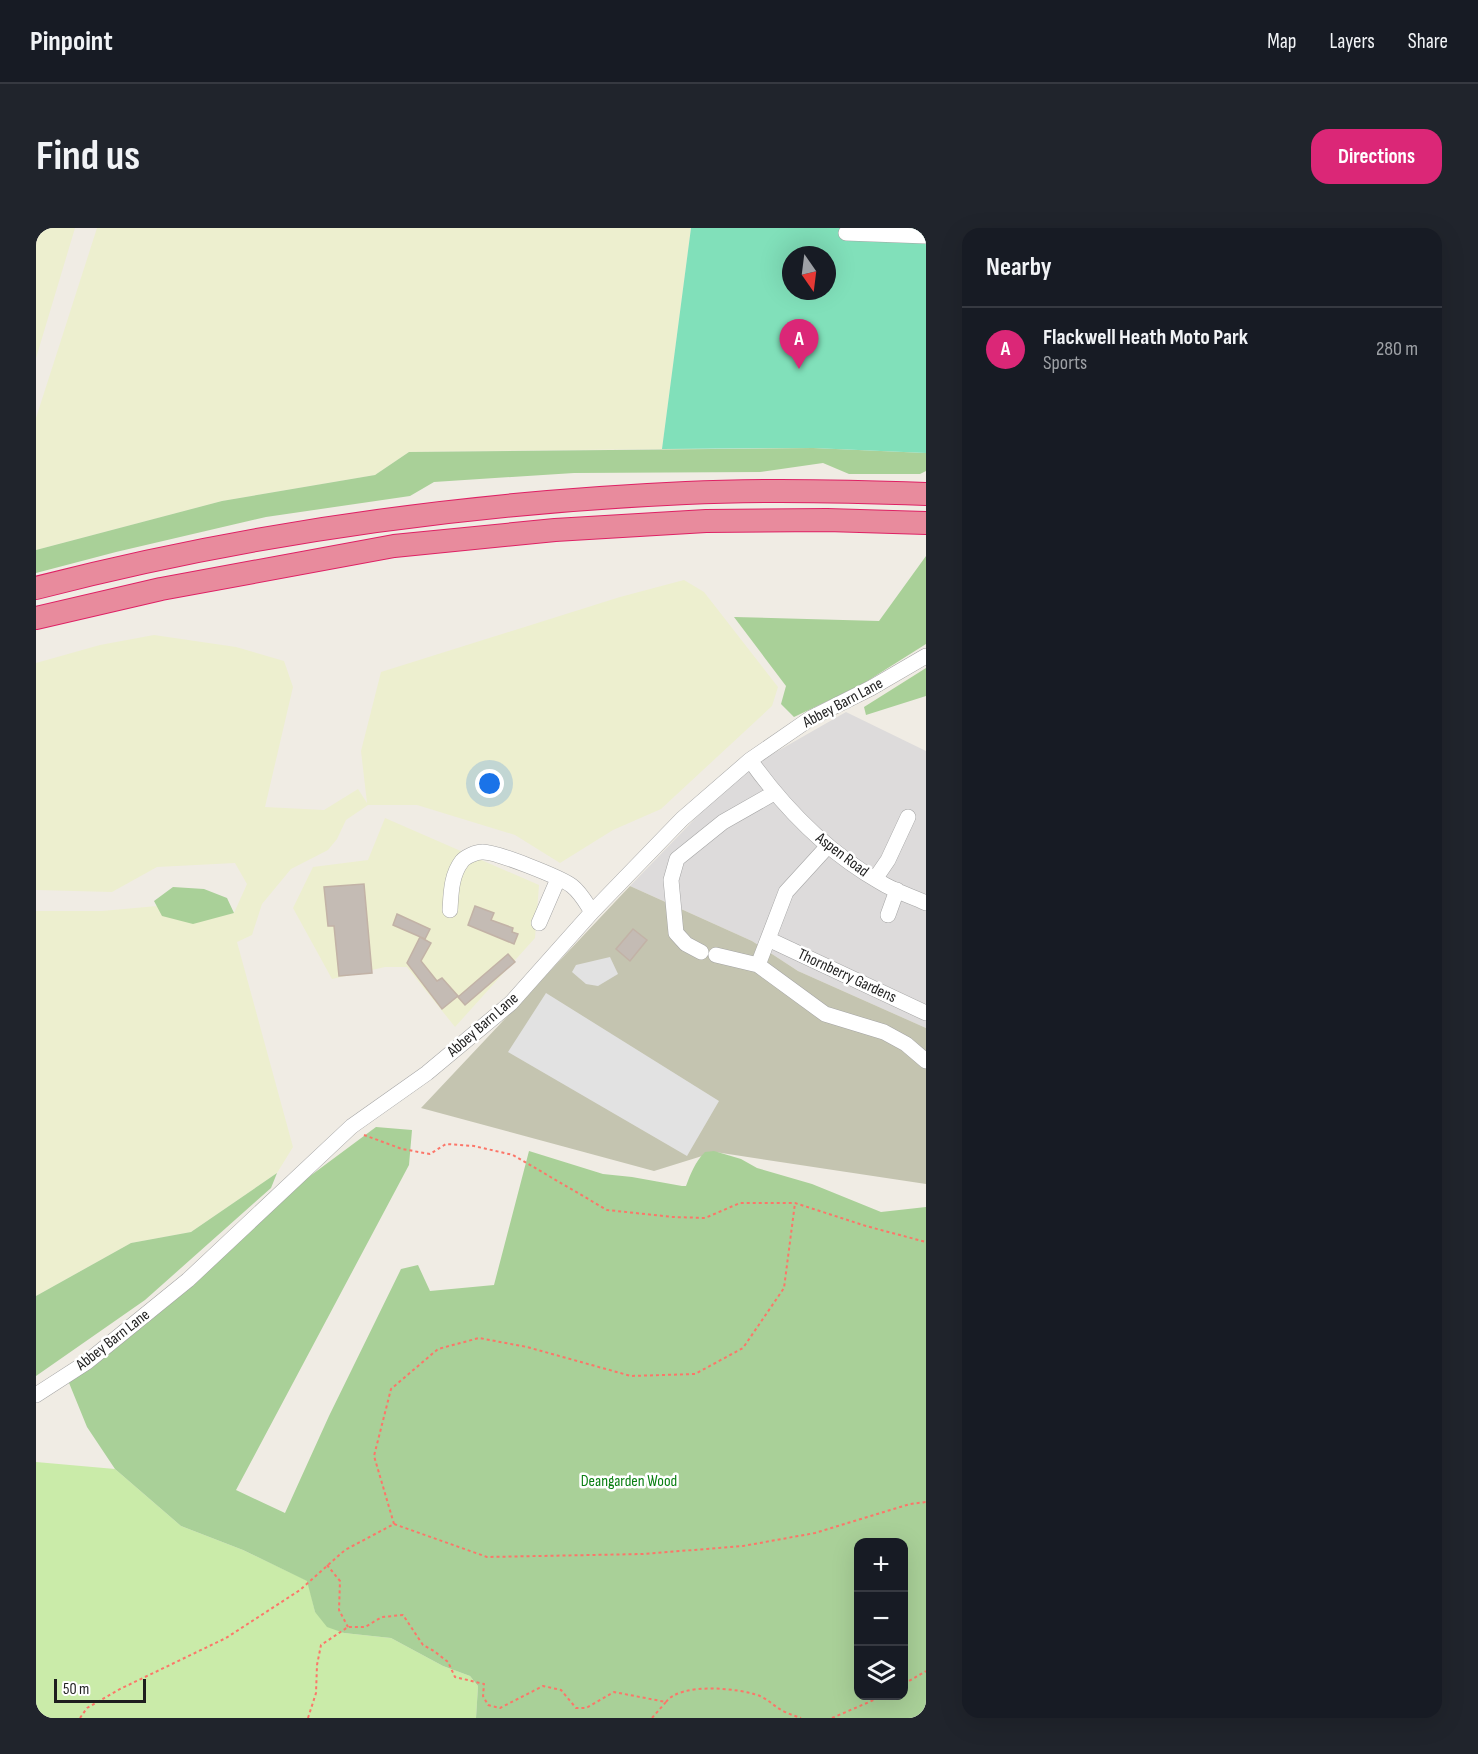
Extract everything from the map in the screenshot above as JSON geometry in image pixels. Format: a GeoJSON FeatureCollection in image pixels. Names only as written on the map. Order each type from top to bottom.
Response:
{"type":"FeatureCollection","features":[{"type":"Feature","properties":{"kind":"highway"},"geometry":{"type":"LineString","coordinates":[[36,588],[164,558],[403,516],[546,502],[687,493],[818,490],[926,494]]}},
{"type":"Feature","properties":{"kind":"highway"},"geometry":{"type":"LineString","coordinates":[[36,618],[161,589],[394,546],[555,530],[706,521],[827,520],[926,523]]}},
{"type":"Feature","properties":{"kind":"street"},"geometry":{"type":"LineString","coordinates":[[846,233],[926,236]]}},
{"type":"Feature","properties":{"kind":"street","name":"Abbey Barn Lane"},"geometry":{"type":"LineString","coordinates":[[36,1395],[87,1362],[188,1280],[352,1126],[427,1073],[511,1003],[592,912],[682,819],[750,760],[811,718],[871,688],[926,656]]}},
{"type":"Feature","properties":{"kind":"street","name":"Aspen Road"},"geometry":{"type":"LineString","coordinates":[[750,760],[774,794],[827,847],[875,879],[926,903]]}},
{"type":"Feature","properties":{"kind":"street"},"geometry":{"type":"LineString","coordinates":[[700,952],[686,944],[676,933],[671,879],[677,859],[723,822],[774,794]]}},
{"type":"Feature","properties":{"kind":"street"},"geometry":{"type":"LineString","coordinates":[[875,879],[888,860],[908,817]]}},
{"type":"Feature","properties":{"kind":"street"},"geometry":{"type":"LineString","coordinates":[[758,966],[786,892],[827,847]]}},
{"type":"Feature","properties":{"kind":"street"},"geometry":{"type":"LineString","coordinates":[[450,910],[452,884],[457,870],[463,860],[480,851],[498,853],[570,884],[580,893],[592,912]]}},
{"type":"Feature","properties":{"kind":"street"},"geometry":{"type":"LineString","coordinates":[[539,923],[558,879]]}},
{"type":"Feature","properties":{"kind":"street"},"geometry":{"type":"LineString","coordinates":[[888,915],[897,890]]}},
{"type":"Feature","properties":{"kind":"street","name":"Thornberry Gardens"},"geometry":{"type":"LineString","coordinates":[[768,939],[926,1013]]}},
{"type":"Feature","properties":{"kind":"street"},"geometry":{"type":"LineString","coordinates":[[716,955],[758,966],[825,1014],[884,1032],[906,1044],[926,1061]]}},
{"type":"Feature","properties":{"kind":"path"},"geometry":{"type":"LineString","coordinates":[[352,1126],[362,1135],[402,1149],[430,1154],[446,1144],[474,1146],[513,1155],[607,1210],[705,1218],[740,1203],[795,1203],[926,1242]]}},
{"type":"Feature","properties":{"kind":"path"},"geometry":{"type":"LineString","coordinates":[[394,1524],[374,1456],[388,1400],[391,1389],[438,1349],[479,1338],[527,1347],[631,1376],[695,1374],[743,1348],[784,1288],[795,1203]]}},
{"type":"Feature","properties":{"kind":"path"},"geometry":{"type":"LineString","coordinates":[[80,1718],[87,1708],[120,1689],[226,1638],[300,1590],[345,1550],[394,1524],[487,1557],[643,1554],[743,1546],[815,1533],[910,1504],[926,1502]]}},
{"type":"Feature","properties":{"kind":"path"},"geometry":{"type":"LineString","coordinates":[[327,1565],[340,1581],[339,1610],[348,1627]]}},
{"type":"Feature","properties":{"kind":"path"},"geometry":{"type":"LineString","coordinates":[[308,1718],[316,1693],[317,1665],[321,1645],[348,1627],[365,1627],[382,1617],[403,1615],[423,1645],[448,1662],[455,1677],[484,1684],[483,1696],[488,1705],[500,1708],[543,1686],[561,1690],[576,1708],[586,1708],[614,1692],[666,1702]]}},
{"type":"Feature","properties":{"kind":"path"},"geometry":{"type":"LineString","coordinates":[[908,1681],[926,1671]]}},
{"type":"Feature","properties":{"kind":"path"},"geometry":{"type":"LineString","coordinates":[[652,1718],[670,1696],[714,1688],[740,1691],[768,1700],[782,1711],[801,1718]]}},
{"type":"Feature","properties":{"kind":"path"},"geometry":{"type":"LineString","coordinates":[[832,1718],[872,1700]]}},
{"type":"Feature","properties":{"kind":"shaded area"},"geometry":{"type":"Polygon","coordinates":[[[36,228],[75,228],[36,358],[36,228]]]}},
{"type":"Feature","properties":{"kind":"shaded area"},"geometry":{"type":"Polygon","coordinates":[[[97,228],[691,228],[662,449],[409,452],[375,475],[222,501],[36,550],[36,418],[97,228]]]}},
{"type":"Feature","properties":{"kind":"shaded area"},"geometry":{"type":"Polygon","coordinates":[[[684,580],[704,592],[778,687],[772,706],[661,809],[613,830],[560,863],[515,835],[417,805],[368,805],[346,820],[337,839],[328,850],[291,869],[262,904],[252,935],[237,942],[293,1147],[277,1173],[191,1232],[131,1243],[36,1296],[36,911],[102,911],[157,906],[163,916],[234,913],[247,884],[235,863],[157,867],[112,892],[36,890],[36,663],[100,645],[154,635],[236,647],[284,661],[293,687],[265,807],[324,810],[358,789],[367,803],[361,751],[381,672],[620,597],[684,580]]]}},
{"type":"Feature","properties":{"kind":"shaded area"},"geometry":{"type":"Polygon","coordinates":[[[846,712],[926,751],[926,1028],[798,971],[752,941],[630,886],[739,773],[846,712]]]}},
{"type":"Feature","properties":{"kind":"shaded area"},"geometry":{"type":"Polygon","coordinates":[[[385,818],[539,885],[535,938],[455,1027],[407,967],[385,967],[332,979],[293,908],[313,867],[368,860],[385,818]]]}},
{"type":"Feature","properties":{"kind":"shaded area"},"geometry":{"type":"Polygon","coordinates":[[[630,886],[752,941],[798,971],[926,1028],[926,1184],[715,1152],[654,1171],[421,1108],[630,886]]]}},
{"type":"Feature","properties":{"kind":"shaded area"},"geometry":{"type":"Polygon","coordinates":[[[610,957],[618,974],[598,986],[586,984],[572,972],[576,965],[610,957]]]}},
{"type":"Feature","properties":{"kind":"shaded area"},"geometry":{"type":"Polygon","coordinates":[[[546,993],[719,1101],[687,1156],[508,1052],[546,993]]]}},
{"type":"Feature","properties":{"kind":"green space"},"geometry":{"type":"Polygon","coordinates":[[[691,228],[926,228],[926,453],[813,448],[662,449],[691,228]]]}},
{"type":"Feature","properties":{"kind":"green space"},"geometry":{"type":"Polygon","coordinates":[[[813,448],[926,453],[926,471],[920,474],[849,474],[823,463],[760,472],[574,473],[434,482],[410,496],[266,517],[36,573],[36,550],[222,501],[375,475],[409,452],[813,448]]]}},
{"type":"Feature","properties":{"kind":"green space"},"geometry":{"type":"Polygon","coordinates":[[[926,556],[926,644],[861,685],[794,717],[781,704],[786,686],[734,617],[879,621],[926,556]]]}},
{"type":"Feature","properties":{"kind":"green space"},"geometry":{"type":"Polygon","coordinates":[[[926,668],[926,696],[866,715],[864,707],[926,668]]]}},
{"type":"Feature","properties":{"kind":"green space"},"geometry":{"type":"Polygon","coordinates":[[[173,887],[204,889],[227,898],[234,913],[193,924],[162,916],[154,901],[173,887]]]}},
{"type":"Feature","properties":{"kind":"green space","name":"Deangarden Wood"},"geometry":{"type":"Polygon","coordinates":[[[376,1127],[412,1130],[409,1165],[236,1490],[285,1513],[329,1416],[401,1269],[418,1265],[430,1291],[494,1285],[529,1151],[603,1174],[686,1186],[705,1152],[714,1151],[741,1159],[757,1168],[812,1184],[881,1212],[926,1207],[926,1718],[476,1718],[478,1686],[470,1676],[443,1666],[391,1638],[344,1633],[327,1627],[315,1612],[307,1581],[243,1550],[181,1526],[115,1469],[87,1427],[65,1373],[267,1208],[376,1127]]]}},
{"type":"Feature","properties":{"kind":"green space"},"geometry":{"type":"Polygon","coordinates":[[[277,1173],[271,1188],[145,1300],[36,1376],[36,1296],[131,1243],[191,1232],[277,1173]]]}},
{"type":"Feature","properties":{"kind":"green space"},"geometry":{"type":"Polygon","coordinates":[[[36,1462],[115,1469],[181,1526],[243,1550],[308,1581],[315,1612],[344,1633],[391,1638],[443,1666],[470,1676],[478,1686],[476,1718],[36,1718],[36,1462]]]}},
{"type":"Feature","properties":{"kind":"building"},"geometry":{"type":"Polygon","coordinates":[[[364,884],[372,973],[339,976],[334,926],[328,926],[324,887],[364,884]]]}},
{"type":"Feature","properties":{"kind":"building"},"geometry":{"type":"Polygon","coordinates":[[[475,906],[494,913],[491,920],[513,928],[512,932],[518,934],[514,944],[468,925],[475,906]]]}},
{"type":"Feature","properties":{"kind":"building"},"geometry":{"type":"Polygon","coordinates":[[[397,914],[430,929],[425,939],[393,925],[397,914]]]}},
{"type":"Feature","properties":{"kind":"building"},"geometry":{"type":"Polygon","coordinates":[[[633,929],[647,940],[630,961],[616,949],[633,929]]]}},
{"type":"Feature","properties":{"kind":"building"},"geometry":{"type":"Polygon","coordinates":[[[420,937],[431,943],[421,961],[437,981],[442,978],[458,996],[442,1009],[407,963],[420,937]]]}},
{"type":"Feature","properties":{"kind":"building"},"geometry":{"type":"Polygon","coordinates":[[[508,954],[515,962],[465,1005],[458,997],[508,954]]]}},
{"type":"Feature","properties":{"kind":"place","name":"Flackwell Heath Moto Park"},"geometry":{"type":"Point","coordinates":[799,369]}}]}
